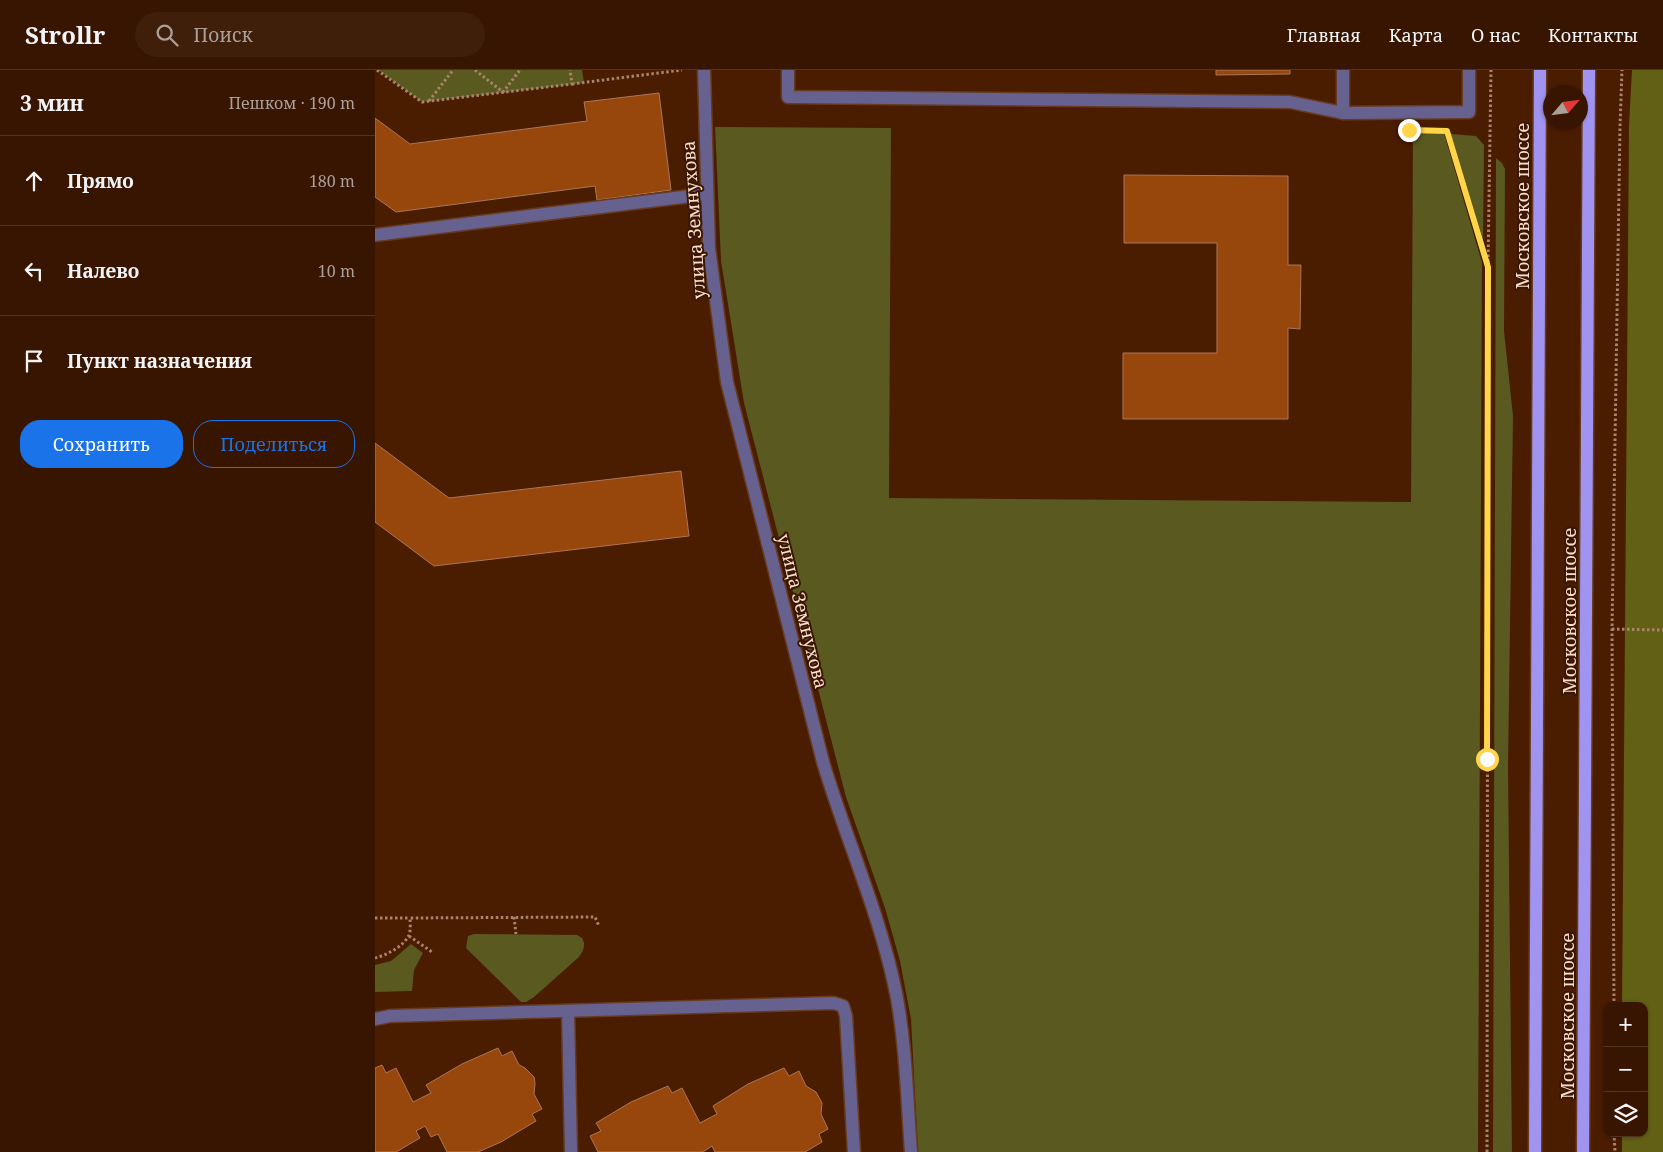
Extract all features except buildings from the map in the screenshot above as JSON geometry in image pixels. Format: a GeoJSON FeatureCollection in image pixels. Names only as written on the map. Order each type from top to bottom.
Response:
{"type":"FeatureCollection","features":[{"type":"Feature","properties":{"kind":"main road","name":"Московское шоссе"},"geometry":{"type":"LineString","coordinates":[[1535,1152],[1540,70]]}},
{"type":"Feature","properties":{"kind":"main road","name":"Московское шоссе"},"geometry":{"type":"LineString","coordinates":[[1583,1152],[1589,70]]}},
{"type":"Feature","properties":{"kind":"street","name":"улица Земнухова"},"geometry":{"type":"LineString","coordinates":[[704,70],[711,272],[731,399],[823,762],[873,910],[889,964],[901,1022],[911,1152]]}},
{"type":"Feature","properties":{"kind":"street"},"geometry":{"type":"LineString","coordinates":[[788,70],[788,97],[1290,102],[1343,114],[1469,112],[1469,70]]}},
{"type":"Feature","properties":{"kind":"street"},"geometry":{"type":"LineString","coordinates":[[1343,70],[1343,114]]}},
{"type":"Feature","properties":{"kind":"street"},"geometry":{"type":"LineString","coordinates":[[375,235],[707,194]]}},
{"type":"Feature","properties":{"kind":"street"},"geometry":{"type":"LineString","coordinates":[[375,1019],[390,1016],[834,1003],[843,1006],[846,1016],[854,1152]]}},
{"type":"Feature","properties":{"kind":"street"},"geometry":{"type":"LineString","coordinates":[[568,1011],[571,1152]]}},
{"type":"Feature","properties":{"kind":"path"},"geometry":{"type":"LineString","coordinates":[[377,70],[422,102],[682,70]]}},
{"type":"Feature","properties":{"kind":"path"},"geometry":{"type":"LineString","coordinates":[[429,101],[453,70]]}},
{"type":"Feature","properties":{"kind":"path"},"geometry":{"type":"LineString","coordinates":[[475,70],[503,92]]}},
{"type":"Feature","properties":{"kind":"path"},"geometry":{"type":"LineString","coordinates":[[503,92],[520,70]]}},
{"type":"Feature","properties":{"kind":"path"},"geometry":{"type":"LineString","coordinates":[[570,70],[572,84]]}},
{"type":"Feature","properties":{"kind":"path"},"geometry":{"type":"LineString","coordinates":[[1487,1152],[1488,267],[1491,70]]}},
{"type":"Feature","properties":{"kind":"path"},"geometry":{"type":"LineString","coordinates":[[1613,1002],[1612,630],[1619,127],[1622,70]]}},
{"type":"Feature","properties":{"kind":"path"},"geometry":{"type":"LineString","coordinates":[[1437,131],[1447,131],[1488,267]]}},
{"type":"Feature","properties":{"kind":"path"},"geometry":{"type":"LineString","coordinates":[[1612,630],[1663,630]]}},
{"type":"Feature","properties":{"kind":"path"},"geometry":{"type":"LineString","coordinates":[[514,917],[516,934]]}},
{"type":"Feature","properties":{"kind":"path"},"geometry":{"type":"LineString","coordinates":[[375,918],[595,917],[599,926]]}},
{"type":"Feature","properties":{"kind":"path"},"geometry":{"type":"LineString","coordinates":[[375,958],[394,949],[409,936],[411,930],[410,918]]}},
{"type":"Feature","properties":{"kind":"path"},"geometry":{"type":"LineString","coordinates":[[409,936],[432,952]]}},
{"type":"Feature","properties":{"kind":"path"},"geometry":{"type":"LineString","coordinates":[[1614,1137],[1615,1152]]}},
{"type":"Feature","properties":{"kind":"shaded area"},"geometry":{"type":"Polygon","coordinates":[[[378,70],[582,70],[584,83],[422,102],[378,70]]]}},
{"type":"Feature","properties":{"kind":"shaded area"},"geometry":{"type":"Polygon","coordinates":[[[1632,70],[1663,70],[1663,1152],[1622,1152],[1622,1137],[1648,1137],[1648,1002],[1622,1002],[1629,125],[1632,70]]]}},
{"type":"Feature","properties":{"kind":"shaded area"},"geometry":{"type":"Polygon","coordinates":[[[715,127],[891,128],[889,498],[1411,502],[1413,132],[1444,133],[1482,263],[1478,1152],[918,1152],[911,1019],[900,961],[885,908],[846,797],[744,403],[721,261],[715,127]]]}},
{"type":"Feature","properties":{"kind":"shaded area"},"geometry":{"type":"Polygon","coordinates":[[[1451,134],[1476,136],[1484,145],[1483,240],[1451,134]]]}},
{"type":"Feature","properties":{"kind":"shaded area"},"geometry":{"type":"Polygon","coordinates":[[[1496,158],[1505,169],[1504,331],[1513,416],[1508,767],[1512,1152],[1493,1152],[1496,158]]]}},
{"type":"Feature","properties":{"kind":"shaded area"},"geometry":{"type":"Polygon","coordinates":[[[474,934],[577,935],[582,938],[584,948],[579,957],[534,997],[526,1002],[521,1002],[466,948],[468,936],[474,934]]]}},
{"type":"Feature","properties":{"kind":"shaded area"},"geometry":{"type":"Polygon","coordinates":[[[411,944],[423,953],[414,970],[412,991],[375,992],[375,965],[391,961],[411,944]]]}},
{"type":"Feature","properties":{"kind":"route"},"geometry":{"type":"LineString","coordinates":[[1409,130],[1447,131],[1488,267],[1487,759]]}}]}
